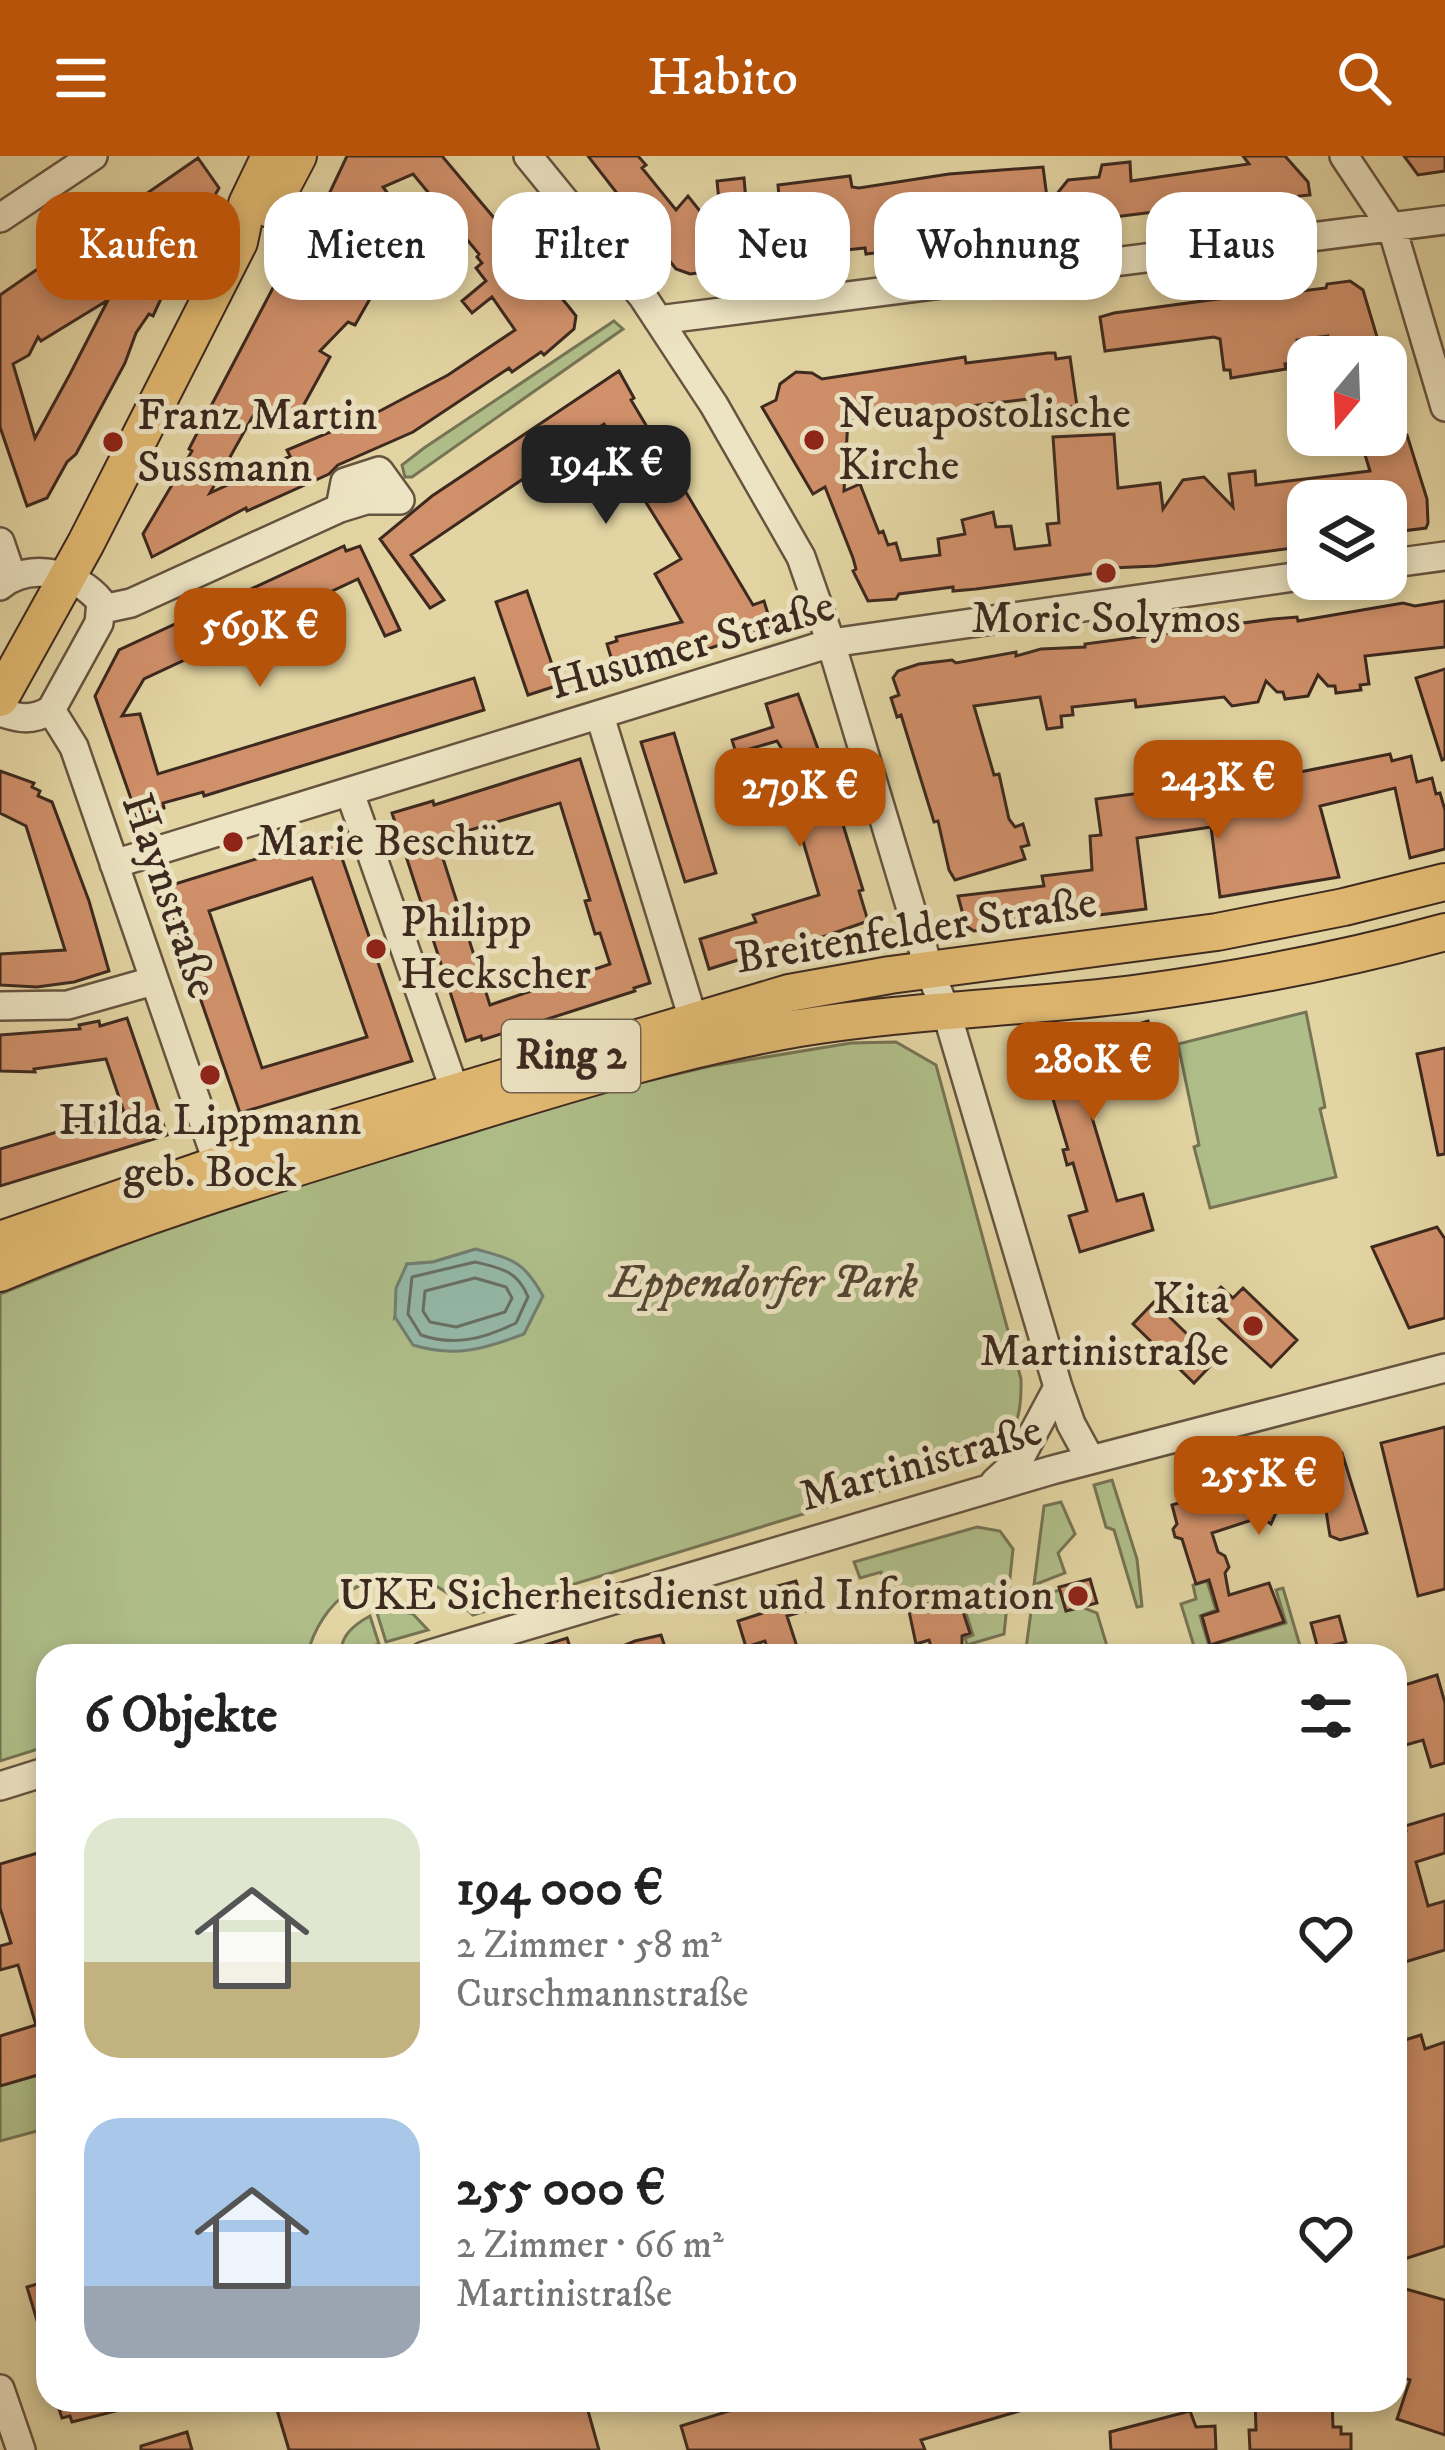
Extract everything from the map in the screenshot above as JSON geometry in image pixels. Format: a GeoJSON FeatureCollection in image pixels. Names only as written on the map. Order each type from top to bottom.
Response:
{"type":"FeatureCollection","features":[{"type":"Feature","properties":{"kind":"main road"},"geometry":{"type":"LineString","coordinates":[[0,698],[68,577],[239,242],[268,213],[291,157]]}},
{"type":"Feature","properties":{"kind":"main road","name":"Breitenfelder Straße"},"geometry":{"type":"LineString","coordinates":[[0,1240],[218,1164],[789,992],[1217,932],[1445,882]]}},
{"type":"Feature","properties":{"kind":"main road","name":"Breitenfelder Straße"},"geometry":{"type":"LineString","coordinates":[[0,1273],[163,1209],[695,1050],[798,1028],[1136,994],[1313,965],[1445,932]]}},
{"type":"Feature","properties":{"kind":"street"},"geometry":{"type":"LineString","coordinates":[[0,218],[93,156]]}},
{"type":"Feature","properties":{"kind":"street"},"geometry":{"type":"LineString","coordinates":[[528,156],[658,320],[714,405],[801,557],[947,1014],[1058,1387],[1090,1459]]}},
{"type":"Feature","properties":{"kind":"street"},"geometry":{"type":"LineString","coordinates":[[1344,156],[1391,228],[1445,407]]}},
{"type":"Feature","properties":{"kind":"street"},"geometry":{"type":"LineString","coordinates":[[658,320],[1445,220]]}},
{"type":"Feature","properties":{"kind":"street"},"geometry":{"type":"LineString","coordinates":[[103,609],[131,603],[340,508]]}},
{"type":"Feature","properties":{"kind":"street"},"geometry":{"type":"LineString","coordinates":[[0,542],[6,581],[36,573],[68,577],[91,589],[103,609]]}},
{"type":"Feature","properties":{"kind":"street"},"geometry":{"type":"LineString","coordinates":[[1407,561],[1445,556]]}},
{"type":"Feature","properties":{"kind":"street","name":"Husumer Straße"},"geometry":{"type":"LineString","coordinates":[[114,864],[831,644],[1287,578]]}},
{"type":"Feature","properties":{"kind":"street"},"geometry":{"type":"LineString","coordinates":[[0,712],[19,719],[37,718],[51,710],[103,609]]}},
{"type":"Feature","properties":{"kind":"street","name":"Haynstraße"},"geometry":{"type":"LineString","coordinates":[[51,710],[74,747],[218,1164]]}},
{"type":"Feature","properties":{"kind":"street"},"geometry":{"type":"LineString","coordinates":[[601,716],[693,1019]]}},
{"type":"Feature","properties":{"kind":"street"},"geometry":{"type":"LineString","coordinates":[[350,793],[455,1091]]}},
{"type":"Feature","properties":{"kind":"street"},"geometry":{"type":"LineString","coordinates":[[0,1006],[68,1005],[153,981]]}},
{"type":"Feature","properties":{"kind":"street","name":"Martinistraße"},"geometry":{"type":"LineString","coordinates":[[464,1644],[1090,1459],[1445,1368]]}},
{"type":"Feature","properties":{"kind":"street"},"geometry":{"type":"LineString","coordinates":[[984,1490],[1019,1460],[1058,1387]]}},
{"type":"Feature","properties":{"kind":"street"},"geometry":{"type":"LineString","coordinates":[[0,1786],[36,1776]]}},
{"type":"Feature","properties":{"kind":"street"},"geometry":{"type":"LineString","coordinates":[[0,2389],[21,2450]]}},
{"type":"Feature","properties":{"kind":"green space"},"geometry":{"type":"Polygon","coordinates":[[[614,321],[623,329],[412,477],[405,477],[402,465],[424,448],[614,321]]]}},
{"type":"Feature","properties":{"kind":"green space"},"geometry":{"type":"Polygon","coordinates":[[[1306,1012],[1336,1177],[1210,1208],[1194,1147],[1199,1145],[1178,1044],[1306,1012]]]}},
{"type":"Feature","properties":{"kind":"green space","name":"Eppendorfer Park"},"geometry":{"type":"Polygon","coordinates":[[[896,1042],[936,1065],[1021,1379],[1016,1422],[990,1457],[473,1615],[427,1582],[386,1577],[367,1582],[335,1603],[311,1644],[36,1644],[36,1750],[0,1761],[0,1294],[191,1218],[600,1092],[711,1066],[851,1043],[896,1042]],[[476,1249],[433,1262],[407,1264],[395,1317],[476,1249]]]}},
{"type":"Feature","properties":{"kind":"green space"},"geometry":{"type":"Polygon","coordinates":[[[1112,1480],[1137,1559],[1142,1606],[1137,1607],[1114,1530],[1106,1527],[1094,1485],[1112,1480]]]}},
{"type":"Feature","properties":{"kind":"green space"},"geometry":{"type":"Polygon","coordinates":[[[1061,1502],[1075,1534],[1058,1553],[1065,1573],[1034,1585],[1044,1506],[1061,1502]]]}},
{"type":"Feature","properties":{"kind":"green space"},"geometry":{"type":"Polygon","coordinates":[[[977,1527],[1000,1531],[1013,1549],[1004,1634],[967,1644],[965,1638],[973,1635],[964,1607],[956,1609],[952,1600],[939,1604],[936,1596],[893,1608],[881,1572],[860,1578],[854,1562],[977,1527]]]}},
{"type":"Feature","properties":{"kind":"green space"},"geometry":{"type":"Polygon","coordinates":[[[1207,1581],[1216,1610],[1200,1616],[1208,1644],[1193,1644],[1181,1604],[1196,1599],[1193,1585],[1207,1581]]]}},
{"type":"Feature","properties":{"kind":"green space"},"geometry":{"type":"Polygon","coordinates":[[[1283,1588],[1299,1644],[1216,1644],[1286,1623],[1276,1590],[1283,1588]]]}},
{"type":"Feature","properties":{"kind":"green space"},"geometry":{"type":"Polygon","coordinates":[[[1060,1590],[1066,1611],[1082,1607],[1097,1613],[1106,1644],[1027,1644],[1033,1597],[1060,1590]]]}},
{"type":"Feature","properties":{"kind":"green space"},"geometry":{"type":"Polygon","coordinates":[[[377,1613],[413,1614],[428,1630],[386,1642],[377,1613]]]}},
{"type":"Feature","properties":{"kind":"green space"},"geometry":{"type":"Polygon","coordinates":[[[370,1616],[379,1644],[343,1644],[353,1627],[370,1616]]]}},
{"type":"Feature","properties":{"kind":"green space"},"geometry":{"type":"Polygon","coordinates":[[[36,2076],[36,2131],[0,2141],[0,2086],[36,2076]]]}},
{"type":"Feature","properties":{"kind":"water"},"geometry":{"type":"Polygon","coordinates":[[[476,1249],[516,1263],[543,1296],[524,1334],[469,1350],[413,1345],[395,1317],[396,1288],[407,1264],[476,1249]]]}},
{"type":"Feature","properties":{"kind":"building"},"geometry":{"type":"Polygon","coordinates":[[[347,156],[442,156],[492,216],[492,297],[472,313],[462,301],[486,281],[476,268],[482,263],[479,254],[468,241],[468,192],[428,192],[413,174],[383,187],[387,192],[330,192],[347,156]]]}},
{"type":"Feature","properties":{"kind":"building"},"geometry":{"type":"Polygon","coordinates":[[[588,156],[638,156],[661,192],[616,192],[588,156]]]}},
{"type":"Feature","properties":{"kind":"building"},"geometry":{"type":"Polygon","coordinates":[[[1243,156],[1285,156],[1308,182],[1310,192],[1146,192],[1146,213],[1122,216],[1122,192],[1058,192],[1068,180],[1099,177],[1102,165],[1130,162],[1131,181],[1249,164],[1243,156]]]}},
{"type":"Feature","properties":{"kind":"building"},"geometry":{"type":"Polygon","coordinates":[[[1404,156],[1445,156],[1445,171],[1418,175],[1404,156]]]}},
{"type":"Feature","properties":{"kind":"building"},"geometry":{"type":"Polygon","coordinates":[[[198,158],[219,188],[217,192],[149,192],[198,158]]]}},
{"type":"Feature","properties":{"kind":"building"},"geometry":{"type":"Polygon","coordinates":[[[1043,167],[1046,192],[874,192],[874,253],[866,254],[865,248],[850,250],[850,192],[779,192],[778,185],[850,176],[852,187],[859,188],[949,174],[1043,167]]]}},
{"type":"Feature","properties":{"kind":"building"},"geometry":{"type":"Polygon","coordinates":[[[744,178],[745,192],[718,192],[717,181],[744,178]]]}},
{"type":"Feature","properties":{"kind":"building"},"geometry":{"type":"Polygon","coordinates":[[[688,196],[695,205],[695,273],[676,269],[671,263],[671,204],[676,210],[688,196]]]}},
{"type":"Feature","properties":{"kind":"building"},"geometry":{"type":"Polygon","coordinates":[[[36,270],[36,300],[108,300],[160,300],[136,333],[76,454],[47,498],[27,506],[0,427],[0,295],[36,270]],[[108,300],[41,341],[38,337],[29,355],[13,364],[35,438],[108,300]]]}},
{"type":"Feature","properties":{"kind":"building"},"geometry":{"type":"Polygon","coordinates":[[[1350,281],[1363,290],[1377,336],[1287,336],[1286,369],[1231,378],[1230,370],[1224,370],[1220,339],[1214,337],[1105,351],[1100,317],[1210,300],[1317,300],[1317,289],[1350,281]]]}},
{"type":"Feature","properties":{"kind":"building"},"geometry":{"type":"Polygon","coordinates":[[[267,300],[369,300],[355,325],[348,322],[320,351],[330,357],[291,428],[259,411],[254,414],[210,493],[290,456],[287,450],[376,413],[448,375],[515,330],[494,300],[563,300],[576,316],[574,329],[544,355],[541,352],[512,372],[509,368],[413,432],[152,557],[143,534],[267,300]]]}},
{"type":"Feature","properties":{"kind":"building"},"geometry":{"type":"Polygon","coordinates":[[[1055,353],[1056,359],[1070,357],[1077,406],[1046,410],[1045,397],[970,406],[971,413],[927,419],[926,413],[848,419],[844,491],[860,484],[879,533],[883,531],[888,545],[896,543],[901,560],[940,555],[938,539],[965,534],[962,520],[993,512],[996,527],[1011,526],[1015,549],[1050,545],[1047,524],[1059,523],[1053,437],[1114,434],[1118,488],[1160,483],[1163,509],[1183,480],[1204,477],[1233,507],[1229,474],[1255,471],[1256,485],[1287,481],[1287,549],[868,601],[825,487],[813,494],[762,407],[776,400],[780,384],[796,372],[822,379],[965,357],[966,363],[1055,353]]]}},
{"type":"Feature","properties":{"kind":"building"},"geometry":{"type":"Polygon","coordinates":[[[619,371],[631,400],[753,605],[764,601],[772,627],[616,674],[607,644],[617,641],[616,637],[682,622],[655,574],[681,559],[621,462],[627,459],[604,424],[411,555],[444,600],[430,608],[380,539],[432,496],[619,371]]]}},
{"type":"Feature","properties":{"kind":"building"},"geometry":{"type":"Polygon","coordinates":[[[1407,435],[1427,499],[1426,528],[1407,530],[1407,480],[1297,480],[1370,471],[1365,456],[1407,456],[1407,435]]]}},
{"type":"Feature","properties":{"kind":"building"},"geometry":{"type":"Polygon","coordinates":[[[344,546],[346,551],[360,546],[400,630],[385,636],[358,579],[144,679],[122,716],[140,714],[158,774],[474,678],[484,710],[204,796],[203,792],[163,803],[164,808],[137,816],[95,696],[119,650],[344,546]]]}},
{"type":"Feature","properties":{"kind":"building"},"geometry":{"type":"Polygon","coordinates":[[[527,591],[559,685],[528,695],[496,602],[527,591]]]}},
{"type":"Feature","properties":{"kind":"building"},"geometry":{"type":"Polygon","coordinates":[[[1445,601],[1445,647],[1365,656],[1369,684],[1360,685],[1361,690],[1336,693],[1335,686],[1328,686],[1318,675],[1308,696],[1285,699],[1283,692],[1266,681],[1258,702],[1232,706],[1224,697],[1136,707],[1135,700],[1072,707],[1073,715],[1061,716],[1062,727],[1047,729],[1040,697],[974,706],[994,775],[999,774],[1009,819],[1015,827],[1023,824],[1029,845],[1021,847],[1025,859],[955,880],[949,870],[938,821],[934,822],[901,715],[897,717],[891,698],[899,695],[893,678],[898,671],[919,664],[1445,601]]]}},
{"type":"Feature","properties":{"kind":"building"},"geometry":{"type":"Polygon","coordinates":[[[1445,669],[1445,759],[1442,760],[1416,678],[1445,669]]]}},
{"type":"Feature","properties":{"kind":"building"},"geometry":{"type":"Polygon","coordinates":[[[798,694],[830,782],[868,921],[709,969],[700,939],[756,922],[753,915],[819,895],[789,794],[795,792],[783,751],[777,741],[736,753],[732,740],[773,727],[766,704],[798,694]]]}},
{"type":"Feature","properties":{"kind":"building"},"geometry":{"type":"Polygon","coordinates":[[[674,733],[716,873],[685,882],[641,742],[674,733]]]}},
{"type":"Feature","properties":{"kind":"building"},"geometry":{"type":"Polygon","coordinates":[[[1390,754],[1392,761],[1411,756],[1417,782],[1432,778],[1445,810],[1445,849],[1410,858],[1395,788],[1320,806],[1339,877],[1220,897],[1211,827],[1137,838],[1146,909],[974,931],[966,926],[958,896],[1044,886],[1042,876],[1092,870],[1090,836],[1101,835],[1096,799],[1245,779],[1251,815],[1280,811],[1277,798],[1300,794],[1295,773],[1390,754]]]}},
{"type":"Feature","properties":{"kind":"building"},"geometry":{"type":"Polygon","coordinates":[[[580,759],[650,983],[482,1040],[481,1036],[466,1041],[392,813],[433,801],[434,805],[580,759]],[[560,803],[437,840],[490,1005],[610,964],[600,933],[595,934],[585,901],[590,900],[560,803]]]}},
{"type":"Feature","properties":{"kind":"building"},"geometry":{"type":"Polygon","coordinates":[[[0,771],[34,783],[38,796],[52,802],[109,971],[37,987],[0,985],[0,954],[65,950],[26,826],[0,813],[0,771]]]}},
{"type":"Feature","properties":{"kind":"building"},"geometry":{"type":"Polygon","coordinates":[[[334,835],[412,1061],[240,1113],[162,888],[334,835]],[[312,878],[209,911],[262,1068],[367,1037],[312,878]]]}},
{"type":"Feature","properties":{"kind":"building"},"geometry":{"type":"Polygon","coordinates":[[[127,1018],[167,1135],[0,1186],[0,1149],[124,1112],[106,1059],[35,1072],[0,1071],[0,1035],[80,1029],[79,1025],[99,1021],[100,1026],[127,1018]]]}},
{"type":"Feature","properties":{"kind":"building"},"geometry":{"type":"Polygon","coordinates":[[[1148,1021],[1161,1061],[1082,1084],[1117,1201],[1143,1194],[1153,1230],[1080,1252],[1069,1216],[1087,1211],[1073,1163],[1067,1165],[1063,1150],[1068,1149],[1050,1089],[1029,1095],[1020,1066],[1047,1058],[1041,1040],[1067,1032],[1071,1044],[1148,1021]]]}},
{"type":"Feature","properties":{"kind":"building"},"geometry":{"type":"Polygon","coordinates":[[[1445,1048],[1445,1154],[1438,1155],[1417,1054],[1445,1048]]]}},
{"type":"Feature","properties":{"kind":"building"},"geometry":{"type":"Polygon","coordinates":[[[1437,1227],[1445,1239],[1445,1318],[1409,1328],[1372,1247],[1437,1227]]]}},
{"type":"Feature","properties":{"kind":"building"},"geometry":{"type":"Polygon","coordinates":[[[1221,1287],[1233,1298],[1243,1288],[1297,1340],[1271,1367],[1204,1305],[1221,1287]]]}},
{"type":"Feature","properties":{"kind":"building"},"geometry":{"type":"Polygon","coordinates":[[[1154,1302],[1215,1361],[1194,1383],[1133,1324],[1154,1302]]]}},
{"type":"Feature","properties":{"kind":"building"},"geometry":{"type":"Polygon","coordinates":[[[1445,1427],[1445,1589],[1418,1596],[1381,1443],[1445,1427]]]}},
{"type":"Feature","properties":{"kind":"building"},"geometry":{"type":"Polygon","coordinates":[[[1342,1453],[1367,1533],[1340,1540],[1330,1536],[1324,1498],[1276,1513],[1271,1524],[1261,1517],[1212,1533],[1229,1567],[1225,1573],[1229,1595],[1269,1583],[1284,1622],[1210,1644],[1202,1616],[1218,1611],[1209,1580],[1196,1584],[1182,1539],[1175,1537],[1172,1505],[1201,1496],[1202,1501],[1315,1467],[1314,1462],[1342,1453]]]}},
{"type":"Feature","properties":{"kind":"building","name":"UKE Sicherheitsdienst und Information"},"geometry":{"type":"Polygon","coordinates":[[[1090,1579],[1097,1603],[1066,1611],[1059,1587],[1090,1579]]]}},
{"type":"Feature","properties":{"kind":"building"},"geometry":{"type":"Polygon","coordinates":[[[796,1581],[805,1611],[787,1616],[796,1644],[745,1644],[738,1621],[775,1609],[770,1588],[796,1581]]]}},
{"type":"Feature","properties":{"kind":"building"},"geometry":{"type":"Polygon","coordinates":[[[935,1601],[937,1607],[952,1602],[954,1611],[962,1609],[970,1633],[962,1636],[962,1644],[930,1644],[929,1640],[916,1644],[909,1611],[935,1601]]]}},
{"type":"Feature","properties":{"kind":"building"},"geometry":{"type":"Polygon","coordinates":[[[1339,1616],[1346,1642],[1317,1644],[1311,1623],[1339,1616]]]}},
{"type":"Feature","properties":{"kind":"building"},"geometry":{"type":"Polygon","coordinates":[[[661,1635],[664,1644],[628,1644],[661,1635]]]}},
{"type":"Feature","properties":{"kind":"building"},"geometry":{"type":"Polygon","coordinates":[[[1437,1675],[1445,1703],[1445,1763],[1431,1767],[1423,1740],[1407,1745],[1407,1684],[1437,1675]]]}},
{"type":"Feature","properties":{"kind":"building"},"geometry":{"type":"Polygon","coordinates":[[[1445,1814],[1445,1853],[1416,1862],[1428,1906],[1445,1901],[1445,1950],[1407,1961],[1407,1825],[1445,1814]]]}},
{"type":"Feature","properties":{"kind":"building"},"geometry":{"type":"Polygon","coordinates":[[[36,1854],[36,2025],[18,1965],[0,1970],[0,1946],[11,1943],[0,1908],[0,1864],[36,1854]]]}},
{"type":"Feature","properties":{"kind":"building"},"geometry":{"type":"Polygon","coordinates":[[[36,2025],[36,2076],[0,2086],[0,2036],[36,2025]]]}},
{"type":"Feature","properties":{"kind":"building"},"geometry":{"type":"Polygon","coordinates":[[[1421,2035],[1425,2049],[1445,2042],[1445,2246],[1407,2258],[1407,2039],[1421,2035]]]}},
{"type":"Feature","properties":{"kind":"building"},"geometry":{"type":"Polygon","coordinates":[[[36,2284],[36,2317],[27,2287],[36,2284]]]}},
{"type":"Feature","properties":{"kind":"building"},"geometry":{"type":"Polygon","coordinates":[[[1407,2289],[1445,2300],[1445,2435],[1397,2419],[1399,2412],[1407,2412],[1407,2289]]]}},
{"type":"Feature","properties":{"kind":"building"},"geometry":{"type":"Polygon","coordinates":[[[60,2412],[112,2412],[72,2422],[70,2416],[62,2418],[60,2412]]]}},
{"type":"Feature","properties":{"kind":"building"},"geometry":{"type":"Polygon","coordinates":[[[278,2412],[588,2412],[599,2450],[289,2450],[278,2412]]]}},
{"type":"Feature","properties":{"kind":"building"},"geometry":{"type":"Polygon","coordinates":[[[726,2412],[1016,2412],[921,2440],[925,2450],[688,2450],[681,2426],[726,2412]]]}},
{"type":"Feature","properties":{"kind":"building"},"geometry":{"type":"Polygon","coordinates":[[[1190,2412],[1196,2427],[1215,2426],[1216,2450],[1111,2450],[1110,2432],[1190,2412]]]}},
{"type":"Feature","properties":{"kind":"building"},"geometry":{"type":"Polygon","coordinates":[[[1255,2412],[1332,2412],[1333,2427],[1341,2427],[1341,2434],[1351,2434],[1351,2450],[1250,2450],[1249,2430],[1256,2430],[1255,2412]]]}},
{"type":"Feature","properties":{"kind":"building"},"geometry":{"type":"Polygon","coordinates":[[[187,2432],[192,2450],[141,2450],[141,2446],[187,2432]]]}},
{"type":"Feature","properties":{"kind":"place","name":"Neuapostolische Kirche"},"geometry":{"type":"Point","coordinates":[814,440]}},
{"type":"Feature","properties":{"kind":"place","name":"Franz Martin Sussmann"},"geometry":{"type":"Point","coordinates":[113,442]}},
{"type":"Feature","properties":{"kind":"place","name":"Moric Solymos"},"geometry":{"type":"Point","coordinates":[1106,573]}},
{"type":"Feature","properties":{"kind":"place","name":"Marie Beschütz"},"geometry":{"type":"Point","coordinates":[233,842]}},
{"type":"Feature","properties":{"kind":"place","name":"Philipp Heckscher"},"geometry":{"type":"Point","coordinates":[376,949]}},
{"type":"Feature","properties":{"kind":"place","name":"Hilda Lippmann geb. Bock"},"geometry":{"type":"Point","coordinates":[210,1075]}},
{"type":"Feature","properties":{"kind":"place","name":"Kita Martinistraße"},"geometry":{"type":"Point","coordinates":[1253,1326]}},
{"type":"Feature","properties":{"kind":"place","name":"UKE Sicherheitsdienst und Information"},"geometry":{"type":"Point","coordinates":[1078,1596]}}]}
